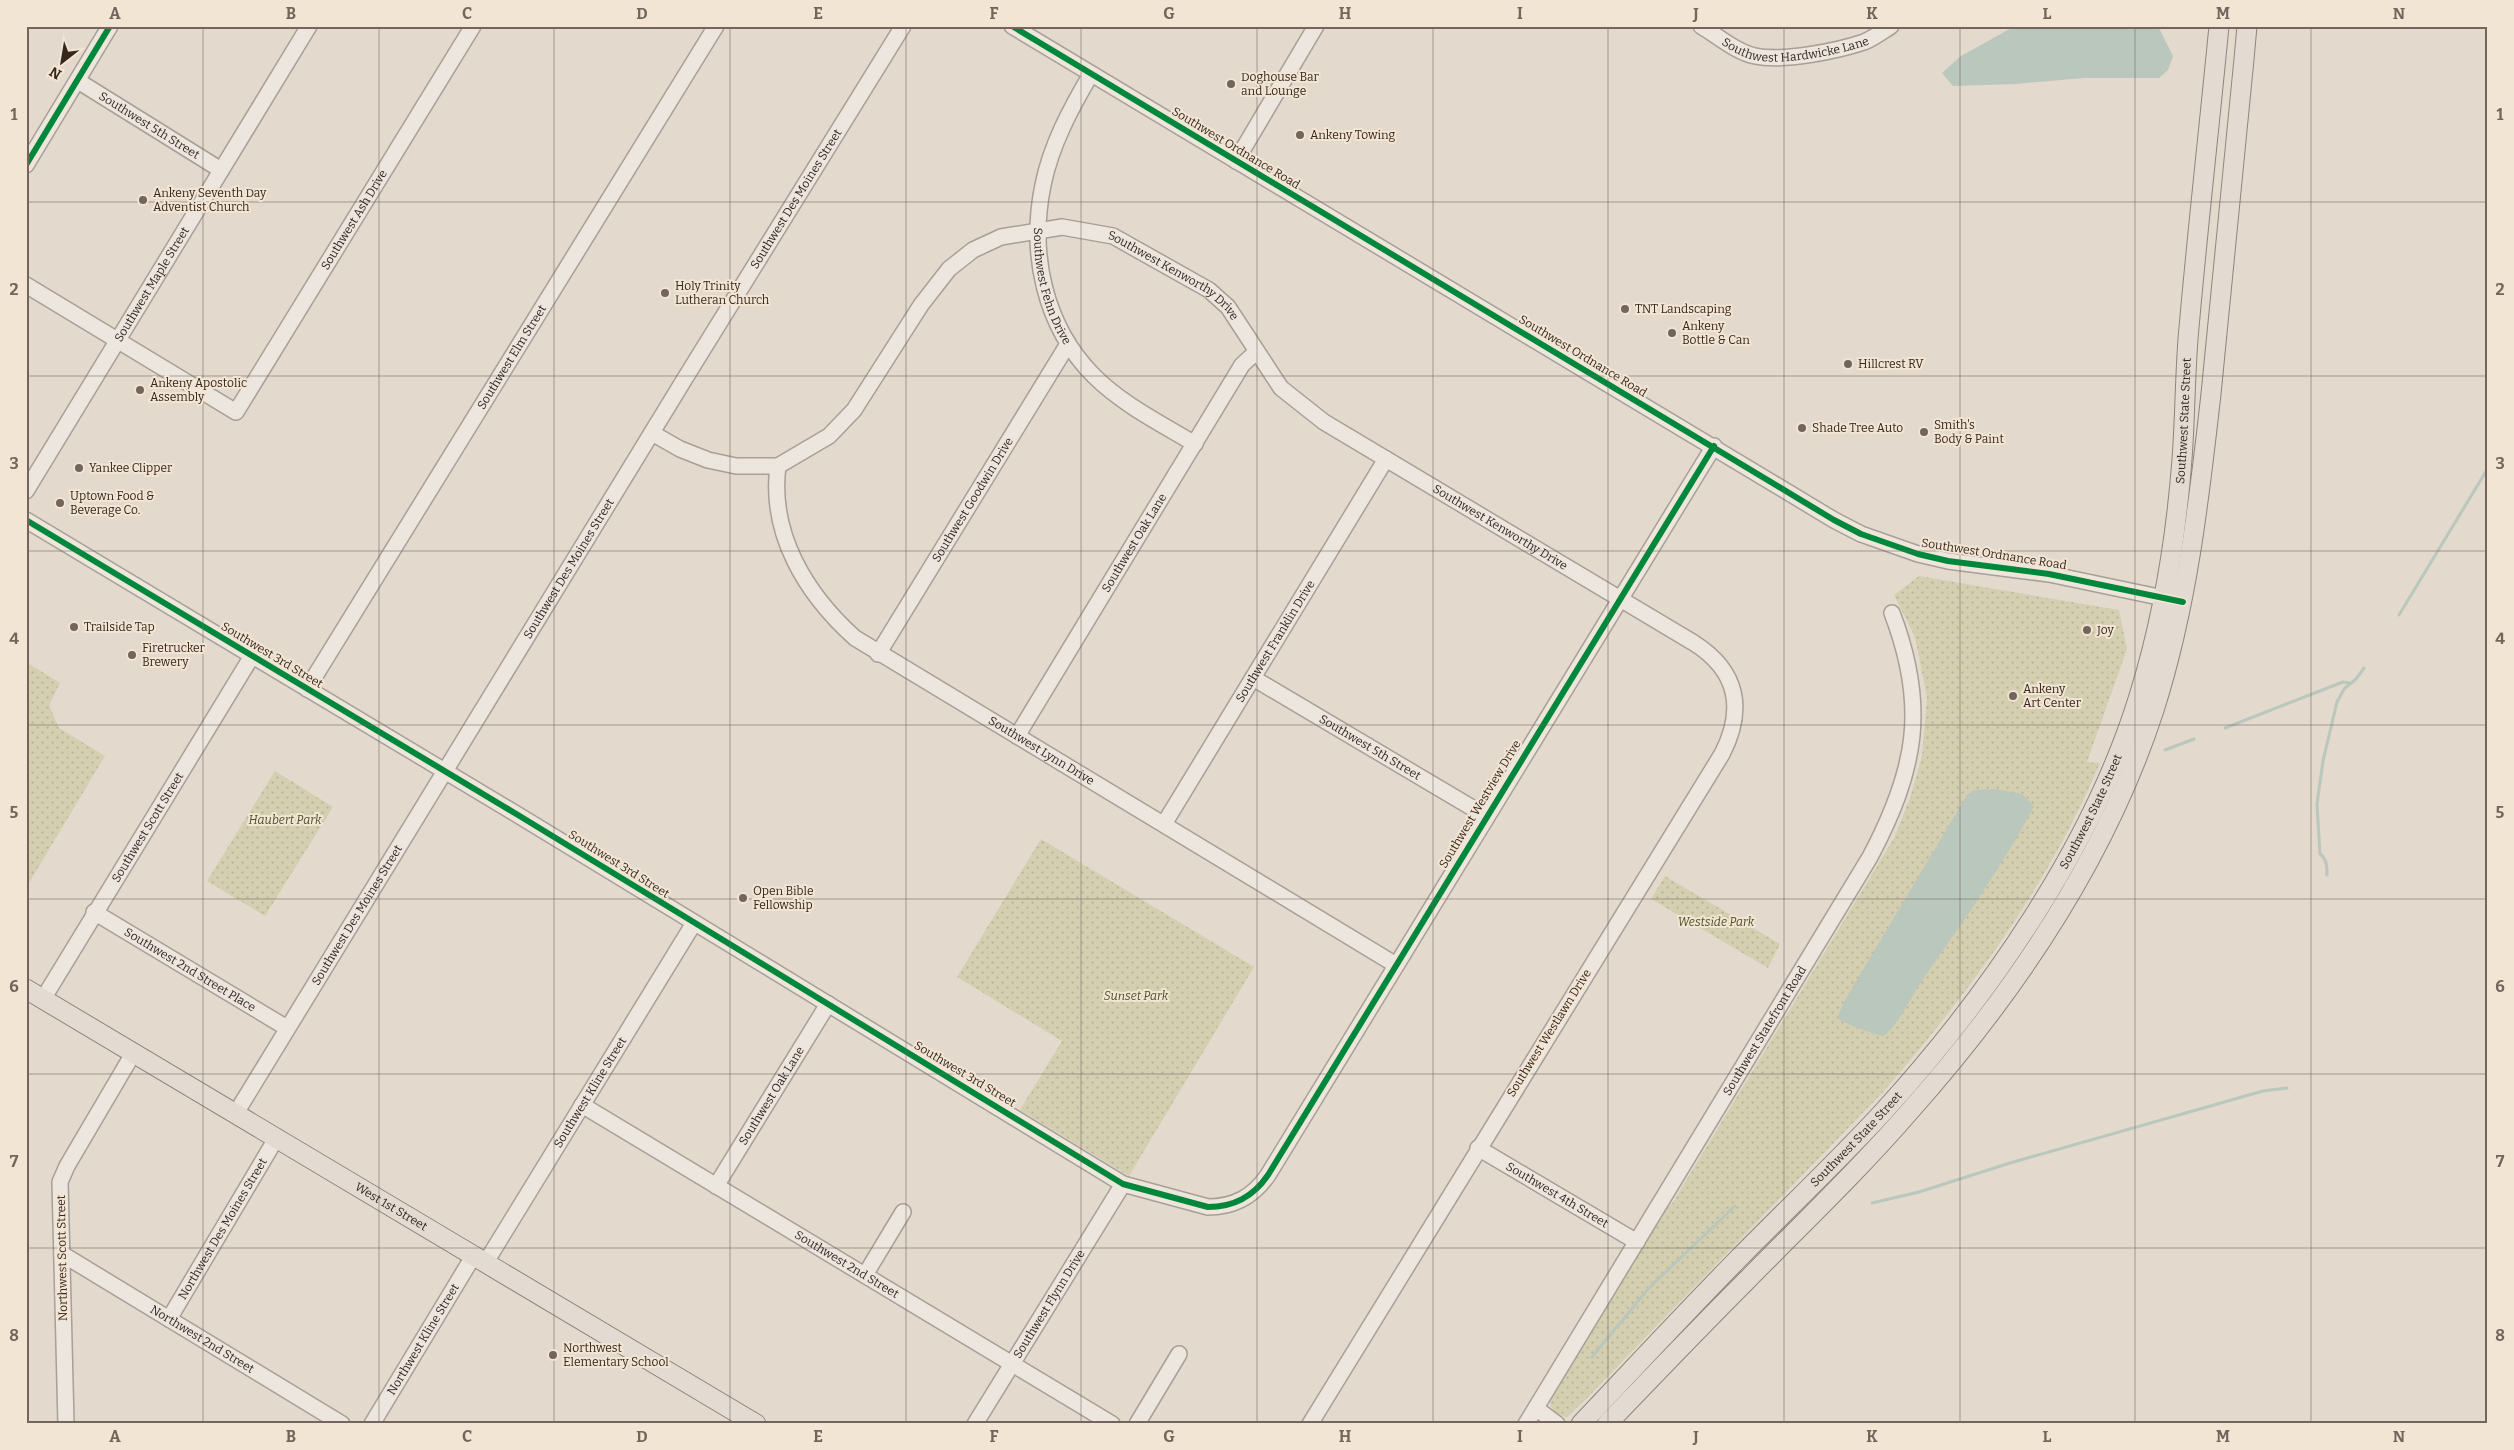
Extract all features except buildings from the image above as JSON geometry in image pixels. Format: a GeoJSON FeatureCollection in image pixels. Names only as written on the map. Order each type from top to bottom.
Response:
{"type":"FeatureCollection","features":[{"type":"Feature","properties":{"kind":"main road","name":"Southwest State Street"},"geometry":{"type":"LineString","coordinates":[[1581,1424],[1735,1262],[1884,1111],[1922,1067],[1980,993],[2036,912],[2068,857],[2116,760],[2139,696],[2164,598],[2176,528],[2182,459],[2188,343],[2219,26]]}},
{"type":"Feature","properties":{"kind":"main road","name":"Southwest State Street"},"geometry":{"type":"LineString","coordinates":[[1607,1424],[1907,1115],[1944,1072],[2016,979],[2066,901],[2122,792],[2154,711],[2182,602],[2197,508],[2210,398],[2247,26]]}},
{"type":"Feature","properties":{"kind":"main road","name":"West 1st Street"},"geometry":{"type":"LineString","coordinates":[[26,989],[756,1424]]}},
{"type":"Feature","properties":{"kind":"street"},"geometry":{"type":"LineString","coordinates":[[26,165],[110,26]]}},
{"type":"Feature","properties":{"kind":"street","name":"Southwest Maple Street"},"geometry":{"type":"LineString","coordinates":[[26,491],[119,342],[309,26]]}},
{"type":"Feature","properties":{"kind":"street","name":"Southwest Ash Drive"},"geometry":{"type":"LineString","coordinates":[[119,342],[236,412],[473,26]]}},
{"type":"Feature","properties":{"kind":"street","name":"Southwest Elm Street"},"geometry":{"type":"LineString","coordinates":[[307,689],[716,26]]}},
{"type":"Feature","properties":{"kind":"street","name":"Southwest Des Moines Street"},"geometry":{"type":"LineString","coordinates":[[236,1113],[903,26]]}},
{"type":"Feature","properties":{"kind":"street","name":"Southwest Ordnance Road"},"geometry":{"type":"LineString","coordinates":[[1012,26],[1714,446],[1834,520],[1889,545],[1948,561],[2049,574],[2133,590],[2182,602]]}},
{"type":"Feature","properties":{"kind":"street"},"geometry":{"type":"LineString","coordinates":[[1236,161],[1316,26]]}},
{"type":"Feature","properties":{"kind":"street","name":"Southwest Hardwicke Lane"},"geometry":{"type":"LineString","coordinates":[[1707,28],[1741,51],[1755,56],[1777,57],[1824,51],[1866,41],[1891,26]]}},
{"type":"Feature","properties":{"kind":"street","name":"Southwest Fehn Drive"},"geometry":{"type":"LineString","coordinates":[[1091,74],[1072,105],[1049,162],[1042,186],[1039,229],[1040,268],[1044,288],[1052,313],[1068,344],[1092,375],[1107,388],[1194,444]]}},
{"type":"Feature","properties":{"kind":"street","name":"Southwest 5th Street"},"geometry":{"type":"LineString","coordinates":[[78,81],[221,170]]}},
{"type":"Feature","properties":{"kind":"street","name":"Southwest Kenworthy Drive"},"geometry":{"type":"LineString","coordinates":[[778,466],[829,436],[854,410],[921,305],[949,268],[973,250],[1001,237],[1039,229],[1062,227],[1089,230],[1112,236],[1133,246],[1208,290],[1228,307],[1243,327],[1256,352],[1281,388],[1299,404],[1386,459],[1694,643]]}},
{"type":"Feature","properties":{"kind":"street"},"geometry":{"type":"LineString","coordinates":[[26,285],[119,342]]}},
{"type":"Feature","properties":{"kind":"street","name":"Southwest Goodwin Drive"},"geometry":{"type":"LineString","coordinates":[[878,654],[1068,344]]}},
{"type":"Feature","properties":{"kind":"street","name":"Southwest Oak Lane"},"geometry":{"type":"LineString","coordinates":[[1017,736],[1242,365],[1256,352]]}},
{"type":"Feature","properties":{"kind":"street"},"geometry":{"type":"LineString","coordinates":[[652,433],[680,449],[708,460],[736,466],[778,466]]}},
{"type":"Feature","properties":{"kind":"street","name":"Southwest Westview Drive"},"geometry":{"type":"LineString","coordinates":[[1208,1207],[1233,1204],[1251,1195],[1268,1175],[1714,446]]}},
{"type":"Feature","properties":{"kind":"street","name":"Southwest Franklin Drive"},"geometry":{"type":"LineString","coordinates":[[1164,824],[1386,459]]}},
{"type":"Feature","properties":{"kind":"street","name":"Southwest Lynn Drive"},"geometry":{"type":"LineString","coordinates":[[778,466],[776,482],[783,529],[791,552],[806,583],[836,621],[855,638],[878,654],[1396,965]]}},
{"type":"Feature","properties":{"kind":"street","name":"Southwest 3rd Street"},"geometry":{"type":"LineString","coordinates":[[26,520],[1123,1184],[1208,1207]]}},
{"type":"Feature","properties":{"kind":"street","name":"Southwest Statefront Road"},"geometry":{"type":"LineString","coordinates":[[1526,1424],[1537,1409],[1870,857],[1892,814],[1907,770],[1914,720],[1908,660],[1892,613]]}},
{"type":"Feature","properties":{"kind":"street","name":"Southwest Westlawn Drive"},"geometry":{"type":"LineString","coordinates":[[1310,1424],[1731,736],[1735,721],[1733,690],[1719,662],[1694,643]]}},
{"type":"Feature","properties":{"kind":"street","name":"Southwest Scott Street"},"geometry":{"type":"LineString","coordinates":[[43,999],[94,912],[252,656]]}},
{"type":"Feature","properties":{"kind":"street","name":"Southwest 5th Street"},"geometry":{"type":"LineString","coordinates":[[1253,678],[1486,816]]}},
{"type":"Feature","properties":{"kind":"street","name":"Southwest 2nd Street Place"},"geometry":{"type":"LineString","coordinates":[[94,912],[287,1028]]}},
{"type":"Feature","properties":{"kind":"street","name":"Southwest Kline Street"},"geometry":{"type":"LineString","coordinates":[[480,1259],[582,1105],[694,923]]}},
{"type":"Feature","properties":{"kind":"street","name":"Southwest Oak Lane"},"geometry":{"type":"LineString","coordinates":[[716,1186],[828,1004]]}},
{"type":"Feature","properties":{"kind":"street","name":"Northwest Scott Street"},"geometry":{"type":"LineString","coordinates":[[66,1424],[60,1192],[63,1173],[134,1052]]}},
{"type":"Feature","properties":{"kind":"street","name":"Southwest 2nd Street"},"geometry":{"type":"LineString","coordinates":[[582,1105],[1112,1424]]}},
{"type":"Feature","properties":{"kind":"street","name":"Northwest Des Moines Street"},"geometry":{"type":"LineString","coordinates":[[169,1319],[277,1137]]}},
{"type":"Feature","properties":{"kind":"street","name":"Southwest 4th Street"},"geometry":{"type":"LineString","coordinates":[[1478,1148],[1638,1242]]}},
{"type":"Feature","properties":{"kind":"street","name":"Southwest Flynn Drive"},"geometry":{"type":"LineString","coordinates":[[975,1424],[1123,1184]]}},
{"type":"Feature","properties":{"kind":"street"},"geometry":{"type":"LineString","coordinates":[[865,1275],[903,1212]]}},
{"type":"Feature","properties":{"kind":"street","name":"Northwest 2nd Street"},"geometry":{"type":"LineString","coordinates":[[62,1254],[342,1424]]}},
{"type":"Feature","properties":{"kind":"street","name":"Northwest Kline Street"},"geometry":{"type":"LineString","coordinates":[[372,1424],[480,1259]]}},
{"type":"Feature","properties":{"kind":"street"},"geometry":{"type":"LineString","coordinates":[[1138,1424],[1180,1354]]}},
{"type":"Feature","properties":{"kind":"street"},"geometry":{"type":"LineString","coordinates":[[1537,1409],[1557,1424]]}},
{"type":"Feature","properties":{"kind":"green space"},"geometry":{"type":"Polygon","coordinates":[[[1919,576],[2119,610],[2127,649],[2087,762],[2100,763],[2076,816],[2029,899],[1975,979],[1915,1054],[1884,1091],[1586,1399],[1567,1417],[1556,1413],[1550,1403],[1558,1386],[1662,1213],[1673,1202],[1894,838],[1910,798],[1922,756],[1927,698],[1915,637],[1894,595],[1919,576]]]}},
{"type":"Feature","properties":{"kind":"green space"},"geometry":{"type":"Polygon","coordinates":[[[26,662],[60,683],[49,705],[59,728],[105,756],[26,888],[26,662]]]}},
{"type":"Feature","properties":{"kind":"green space","name":"Haubert Park"},"geometry":{"type":"Polygon","coordinates":[[[275,771],[333,807],[265,916],[207,881],[275,771]]]}},
{"type":"Feature","properties":{"kind":"green space","name":"Sunset Park"},"geometry":{"type":"Polygon","coordinates":[[[1041,839],[1254,967],[1129,1176],[1020,1110],[1062,1041],[957,977],[1041,839]]]}},
{"type":"Feature","properties":{"kind":"green space","name":"Westside Park"},"geometry":{"type":"Polygon","coordinates":[[[1665,876],[1780,944],[1768,968],[1651,899],[1665,876]]]}},
{"type":"Feature","properties":{"kind":"shaded area"},"geometry":{"type":"Polygon","coordinates":[[[2015,26],[2158,26],[2173,56],[2168,70],[2159,78],[2084,78],[2015,84],[1953,86],[1942,73],[1961,56],[2015,26]]]}},
{"type":"Feature","properties":{"kind":"shaded area"},"geometry":{"type":"Polygon","coordinates":[[[1996,789],[2022,794],[2034,806],[1995,873],[1900,1016],[1884,1036],[1837,1018],[1845,1000],[1967,795],[1974,790],[1996,789]]]}},
{"type":"Feature","properties":{"kind":"waterway"},"geometry":{"type":"LineString","coordinates":[[2399,615],[2488,468]]}},
{"type":"Feature","properties":{"kind":"waterway"},"geometry":{"type":"LineString","coordinates":[[2327,875],[2327,866],[2320,854],[2317,804],[2323,761],[2337,702],[2344,689],[2356,679],[2364,668]]}},
{"type":"Feature","properties":{"kind":"waterway"},"geometry":{"type":"LineString","coordinates":[[2225,728],[2343,682],[2350,683]]}},
{"type":"Feature","properties":{"kind":"waterway"},"geometry":{"type":"LineString","coordinates":[[2165,750],[2194,739]]}},
{"type":"Feature","properties":{"kind":"waterway"},"geometry":{"type":"LineString","coordinates":[[1872,1203],[1919,1192],[2010,1163],[2263,1091],[2287,1088]]}},
{"type":"Feature","properties":{"kind":"waterway"},"geometry":{"type":"LineString","coordinates":[[1592,1357],[1648,1289],[1735,1206]]}},
{"type":"Feature","properties":{"kind":"cycle path"},"geometry":{"type":"LineString","coordinates":[[26,165],[110,26]]}},
{"type":"Feature","properties":{"kind":"cycle path"},"geometry":{"type":"LineString","coordinates":[[1012,26],[1834,520],[1861,534],[1918,554],[1948,561],[2049,574],[2183,602]]}},
{"type":"Feature","properties":{"kind":"cycle path"},"geometry":{"type":"LineString","coordinates":[[26,520],[518,815],[1123,1184],[1208,1207],[1217,1207],[1234,1203],[1249,1195],[1268,1175],[1714,446]]}},
{"type":"Feature","properties":{"kind":"place","name":"Doghouse Bar and Lounge"},"geometry":{"type":"Point","coordinates":[1231,84]}},
{"type":"Feature","properties":{"kind":"place","name":"Ankeny Towing"},"geometry":{"type":"Point","coordinates":[1300,135]}},
{"type":"Feature","properties":{"kind":"place","name":"Ankeny Seventh Day Adventist Church"},"geometry":{"type":"Point","coordinates":[143,200]}},
{"type":"Feature","properties":{"kind":"place","name":"Holy Trinity Lutheran Church"},"geometry":{"type":"Point","coordinates":[665,293]}},
{"type":"Feature","properties":{"kind":"place","name":"TNT Landscaping"},"geometry":{"type":"Point","coordinates":[1625,309]}},
{"type":"Feature","properties":{"kind":"place","name":"Ankeny Bottle & Can"},"geometry":{"type":"Point","coordinates":[1672,333]}},
{"type":"Feature","properties":{"kind":"place","name":"Hillcrest RV"},"geometry":{"type":"Point","coordinates":[1848,364]}},
{"type":"Feature","properties":{"kind":"place","name":"Ankeny Apostolic Assembly"},"geometry":{"type":"Point","coordinates":[140,390]}},
{"type":"Feature","properties":{"kind":"place","name":"Shade Tree Auto"},"geometry":{"type":"Point","coordinates":[1802,428]}},
{"type":"Feature","properties":{"kind":"place","name":"Smith's Body & Paint"},"geometry":{"type":"Point","coordinates":[1924,432]}},
{"type":"Feature","properties":{"kind":"place","name":"Yankee Clipper"},"geometry":{"type":"Point","coordinates":[79,468]}},
{"type":"Feature","properties":{"kind":"place","name":"Uptown Food & Beverage Co."},"geometry":{"type":"Point","coordinates":[60,503]}},
{"type":"Feature","properties":{"kind":"place","name":"Trailside Tap"},"geometry":{"type":"Point","coordinates":[74,627]}},
{"type":"Feature","properties":{"kind":"place","name":"Joy"},"geometry":{"type":"Point","coordinates":[2087,630]}},
{"type":"Feature","properties":{"kind":"place","name":"Firetrucker Brewery"},"geometry":{"type":"Point","coordinates":[132,655]}},
{"type":"Feature","properties":{"kind":"place","name":"Ankeny Art Center"},"geometry":{"type":"Point","coordinates":[2013,696]}},
{"type":"Feature","properties":{"kind":"place","name":"Open Bible Fellowship"},"geometry":{"type":"Point","coordinates":[743,898]}},
{"type":"Feature","properties":{"kind":"place","name":"Northwest Elementary School"},"geometry":{"type":"Point","coordinates":[553,1355]}}]}
